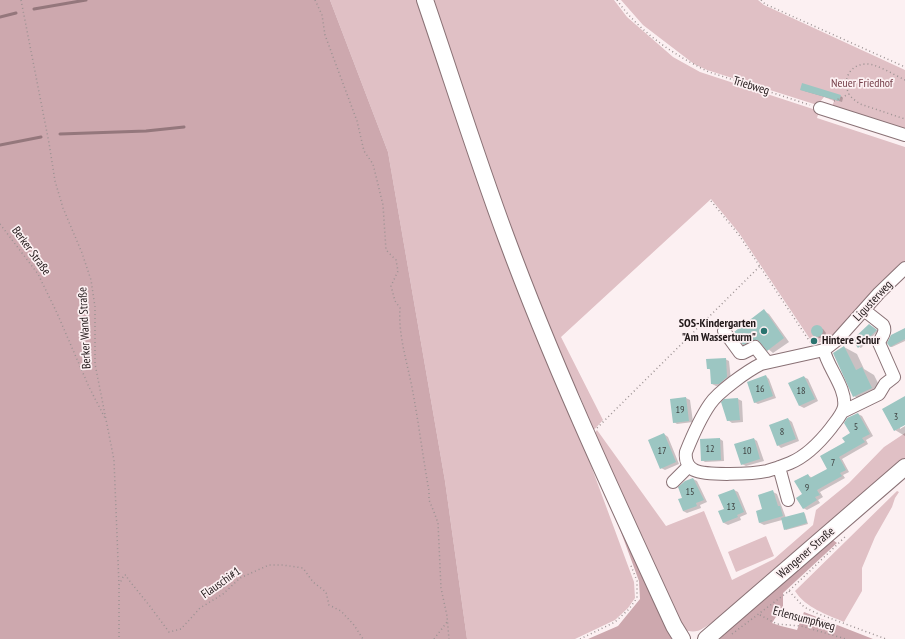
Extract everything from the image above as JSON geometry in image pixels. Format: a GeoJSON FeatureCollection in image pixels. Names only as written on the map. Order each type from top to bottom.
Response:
{"type":"FeatureCollection","features":[{"type":"Feature","properties":{"kind":"main road"},"geometry":{"type":"LineString","coordinates":[[425,0],[506,236],[550,348],[588,438],[668,612],[682,639]]}},
{"type":"Feature","properties":{"kind":"main road","name":"Wangener Straße"},"geometry":{"type":"LineString","coordinates":[[706,639],[905,467]]}},
{"type":"Feature","properties":{"kind":"street"},"geometry":{"type":"LineString","coordinates":[[826,105],[905,135]]}},
{"type":"Feature","properties":{"kind":"street","name":"Ligusterweg"},"geometry":{"type":"LineString","coordinates":[[819,351],[837,340],[879,293],[905,268]]}},
{"type":"Feature","properties":{"kind":"street"},"geometry":{"type":"LineString","coordinates":[[842,412],[879,394],[885,384],[894,377],[879,343],[885,329],[864,310]]}},
{"type":"Feature","properties":{"kind":"street"},"geometry":{"type":"LineString","coordinates":[[724,330],[740,353],[743,354],[755,347],[766,362]]}},
{"type":"Feature","properties":{"kind":"street"},"geometry":{"type":"LineString","coordinates":[[819,351],[842,394],[844,402],[842,412],[828,432],[812,449],[791,462],[768,471],[716,473],[697,471],[690,466],[685,457],[686,452],[710,404],[720,394],[753,368],[766,362],[819,351]]}},
{"type":"Feature","properties":{"kind":"street"},"geometry":{"type":"LineString","coordinates":[[673,482],[690,466]]}},
{"type":"Feature","properties":{"kind":"street"},"geometry":{"type":"LineString","coordinates":[[779,467],[788,500]]}},
{"type":"Feature","properties":{"kind":"path","name":"Berker Wand Straße"},"geometry":{"type":"LineString","coordinates":[[21,0],[55,181],[63,208],[91,280],[95,307],[95,364],[114,460],[119,585],[119,639]]}},
{"type":"Feature","properties":{"kind":"path"},"geometry":{"type":"LineString","coordinates":[[315,0],[322,15],[325,35],[355,115],[364,151],[373,164],[383,205],[386,250],[396,260],[398,271],[391,286],[395,301],[400,308],[400,338],[407,364],[419,424],[429,490],[429,500],[438,523],[441,588],[449,639]]}},
{"type":"Feature","properties":{"kind":"path","name":"Triebweg"},"geometry":{"type":"LineString","coordinates":[[616,0],[637,23],[653,37],[676,55],[696,66],[709,72],[826,105]]}},
{"type":"Feature","properties":{"kind":"path"},"geometry":{"type":"LineString","coordinates":[[761,0],[766,4],[905,67]]}},
{"type":"Feature","properties":{"kind":"path"},"geometry":{"type":"LineString","coordinates":[[905,80],[875,66],[866,64],[853,68],[848,74],[846,81],[849,94],[860,104],[905,119]]}},
{"type":"Feature","properties":{"kind":"path"},"geometry":{"type":"LineString","coordinates":[[826,105],[849,94]]}},
{"type":"Feature","properties":{"kind":"path"},"geometry":{"type":"LineString","coordinates":[[711,201],[739,235],[819,351]]}},
{"type":"Feature","properties":{"kind":"path","name":"Berker Straße"},"geometry":{"type":"LineString","coordinates":[[0,224],[38,274],[89,387],[106,419]]}},
{"type":"Feature","properties":{"kind":"path"},"geometry":{"type":"LineString","coordinates":[[588,438],[760,266]]}},
{"type":"Feature","properties":{"kind":"path"},"geometry":{"type":"LineString","coordinates":[[731,635],[790,591],[847,535]]}},
{"type":"Feature","properties":{"kind":"path"},"geometry":{"type":"LineString","coordinates":[[580,639],[615,622],[629,609],[637,598],[637,581],[629,561]]}},
{"type":"Feature","properties":{"kind":"path","name":"Flauschi#1"},"geometry":{"type":"LineString","coordinates":[[119,585],[122,582],[124,575],[126,575],[150,604],[169,632],[181,629],[200,608],[223,594],[240,578],[269,565],[283,565],[303,568],[313,582],[326,592],[329,605],[341,611],[354,625],[363,639]]}},
{"type":"Feature","properties":{"kind":"path"},"geometry":{"type":"LineString","coordinates":[[790,591],[804,606],[816,613],[886,639]]}},
{"type":"Feature","properties":{"kind":"path","name":"Erlensumpfweg"},"geometry":{"type":"LineString","coordinates":[[759,615],[777,624],[801,626],[846,639]]}},
{"type":"Feature","properties":{"kind":"path"},"geometry":{"type":"LineString","coordinates":[[434,639],[447,622]]}},
{"type":"Feature","properties":{"kind":"green space"},"geometry":{"type":"Polygon","coordinates":[[[330,0],[419,0],[634,582],[635,598],[628,608],[615,620],[575,639],[467,639],[445,481],[388,152],[330,0]]]}},
{"type":"Feature","properties":{"kind":"green space"},"geometry":{"type":"Polygon","coordinates":[[[430,0],[614,0],[627,17],[673,57],[700,72],[819,111],[817,118],[905,147],[905,263],[879,287],[830,338],[814,345],[739,233],[711,199],[561,337],[603,420],[592,432],[582,402],[576,388],[567,376],[526,275],[430,0]]]}},
{"type":"Feature","properties":{"kind":"green space","name":"Neuer Friedhof"},"geometry":{"type":"Polygon","coordinates":[[[621,0],[758,0],[764,5],[905,70],[905,131],[832,107],[834,101],[824,97],[820,102],[814,104],[707,70],[694,64],[643,25],[621,0]]]}},
{"type":"Feature","properties":{"kind":"green space"},"geometry":{"type":"Polygon","coordinates":[[[597,430],[666,526],[704,511],[732,580],[774,559],[813,525],[816,510],[849,483],[884,447],[905,433],[905,458],[714,621],[706,627],[691,631],[681,628],[592,436],[597,430]]]}},
{"type":"Feature","properties":{"kind":"green space"},"geometry":{"type":"Polygon","coordinates":[[[897,491],[899,492],[875,537],[862,568],[862,591],[844,622],[817,610],[805,602],[795,591],[897,491]]]}},
{"type":"Feature","properties":{"kind":"green space"},"geometry":{"type":"Polygon","coordinates":[[[766,536],[774,556],[736,572],[728,552],[766,536]]]}},
{"type":"Feature","properties":{"kind":"shaded area"},"geometry":{"type":"Polygon","coordinates":[[[0,0],[330,0],[388,152],[445,481],[467,639],[0,639],[0,0]]]}},
{"type":"Feature","properties":{"kind":"shaded area"},"geometry":{"type":"Polygon","coordinates":[[[607,494],[671,636],[671,639],[588,639],[618,626],[640,599],[639,581],[607,494]]]}},
{"type":"Feature","properties":{"kind":"shaded area"},"geometry":{"type":"Polygon","coordinates":[[[830,538],[837,543],[783,593],[783,606],[772,623],[797,630],[804,612],[873,639],[716,639],[830,538]]]}},
{"type":"Feature","properties":{"kind":"building"},"geometry":{"type":"Polygon","coordinates":[[[802,83],[841,95],[839,101],[800,90],[802,83]]]}},
{"type":"Feature","properties":{"kind":"building","name":"SOS-Kindergarten \"Am Wasserturm\""},"geometry":{"type":"Polygon","coordinates":[[[764,309],[784,338],[767,351],[758,340],[754,340],[743,345],[734,332],[764,309]]]}},
{"type":"Feature","properties":{"kind":"building"},"geometry":{"type":"Polygon","coordinates":[[[869,324],[877,330],[858,348],[852,340],[869,324]]]}},
{"type":"Feature","properties":{"kind":"building"},"geometry":{"type":"Polygon","coordinates":[[[817,325],[821,327],[823,331],[821,335],[817,337],[813,335],[811,331],[813,327],[817,325]]]}},
{"type":"Feature","properties":{"kind":"building"},"geometry":{"type":"Polygon","coordinates":[[[905,328],[905,339],[890,347],[887,343],[891,335],[905,328]]]}},
{"type":"Feature","properties":{"kind":"building"},"geometry":{"type":"Polygon","coordinates":[[[844,346],[856,370],[862,367],[872,388],[853,397],[833,353],[844,346]]]}},
{"type":"Feature","properties":{"kind":"building"},"geometry":{"type":"Polygon","coordinates":[[[726,358],[727,377],[719,384],[711,384],[710,369],[707,369],[706,359],[726,358]]]}},
{"type":"Feature","properties":{"kind":"building"},"geometry":{"type":"Polygon","coordinates":[[[766,375],[773,396],[754,403],[747,382],[766,375]]]}},
{"type":"Feature","properties":{"kind":"building"},"geometry":{"type":"Polygon","coordinates":[[[804,376],[815,399],[799,406],[788,383],[804,376]]]}},
{"type":"Feature","properties":{"kind":"building"},"geometry":{"type":"Polygon","coordinates":[[[905,396],[905,425],[894,431],[882,409],[905,396]]]}},
{"type":"Feature","properties":{"kind":"building"},"geometry":{"type":"Polygon","coordinates":[[[686,397],[689,421],[673,423],[670,399],[686,397]]]}},
{"type":"Feature","properties":{"kind":"building"},"geometry":{"type":"Polygon","coordinates":[[[738,398],[740,420],[727,421],[721,402],[724,399],[738,398]]]}},
{"type":"Feature","properties":{"kind":"building"},"geometry":{"type":"Polygon","coordinates":[[[858,413],[870,434],[862,438],[865,442],[839,457],[846,470],[840,473],[842,476],[817,490],[820,495],[815,497],[817,500],[803,509],[796,498],[802,494],[794,481],[808,474],[810,478],[827,469],[820,456],[845,442],[842,438],[850,433],[844,423],[847,418],[858,413]]]}},
{"type":"Feature","properties":{"kind":"building"},"geometry":{"type":"Polygon","coordinates":[[[788,418],[796,439],[777,446],[769,425],[788,418]]]}},
{"type":"Feature","properties":{"kind":"building"},"geometry":{"type":"Polygon","coordinates":[[[664,433],[676,462],[660,469],[648,440],[664,433]]]}},
{"type":"Feature","properties":{"kind":"building"},"geometry":{"type":"Polygon","coordinates":[[[720,438],[721,460],[701,461],[700,439],[720,438]]]}},
{"type":"Feature","properties":{"kind":"building"},"geometry":{"type":"Polygon","coordinates":[[[754,438],[760,459],[741,465],[734,444],[754,438]]]}},
{"type":"Feature","properties":{"kind":"building"},"geometry":{"type":"Polygon","coordinates":[[[693,478],[704,500],[696,503],[697,506],[683,511],[678,499],[682,498],[678,487],[685,481],[693,478]]]}},
{"type":"Feature","properties":{"kind":"building"},"geometry":{"type":"Polygon","coordinates":[[[734,489],[744,512],[737,515],[738,517],[723,523],[718,511],[724,509],[718,495],[734,489]]]}},
{"type":"Feature","properties":{"kind":"building"},"geometry":{"type":"Polygon","coordinates":[[[773,490],[783,516],[759,523],[756,511],[762,509],[758,495],[773,490]]]}},
{"type":"Feature","properties":{"kind":"building"},"geometry":{"type":"Polygon","coordinates":[[[804,512],[807,523],[784,530],[781,518],[804,512]]]}},
{"type":"Feature","properties":{"kind":"waterway"},"geometry":{"type":"LineString","coordinates":[[34,9],[86,0]]}},
{"type":"Feature","properties":{"kind":"waterway"},"geometry":{"type":"LineString","coordinates":[[0,17],[16,13]]}},
{"type":"Feature","properties":{"kind":"waterway"},"geometry":{"type":"LineString","coordinates":[[60,134],[146,131],[184,127]]}},
{"type":"Feature","properties":{"kind":"waterway"},"geometry":{"type":"LineString","coordinates":[[0,145],[41,137]]}},
{"type":"Feature","properties":{"kind":"place","name":"SOS-Kindergarten \"Am Wasserturm\""},"geometry":{"type":"Point","coordinates":[764,331]}},
{"type":"Feature","properties":{"kind":"place","name":"Hintere Schur"},"geometry":{"type":"Point","coordinates":[814,341]}}]}
